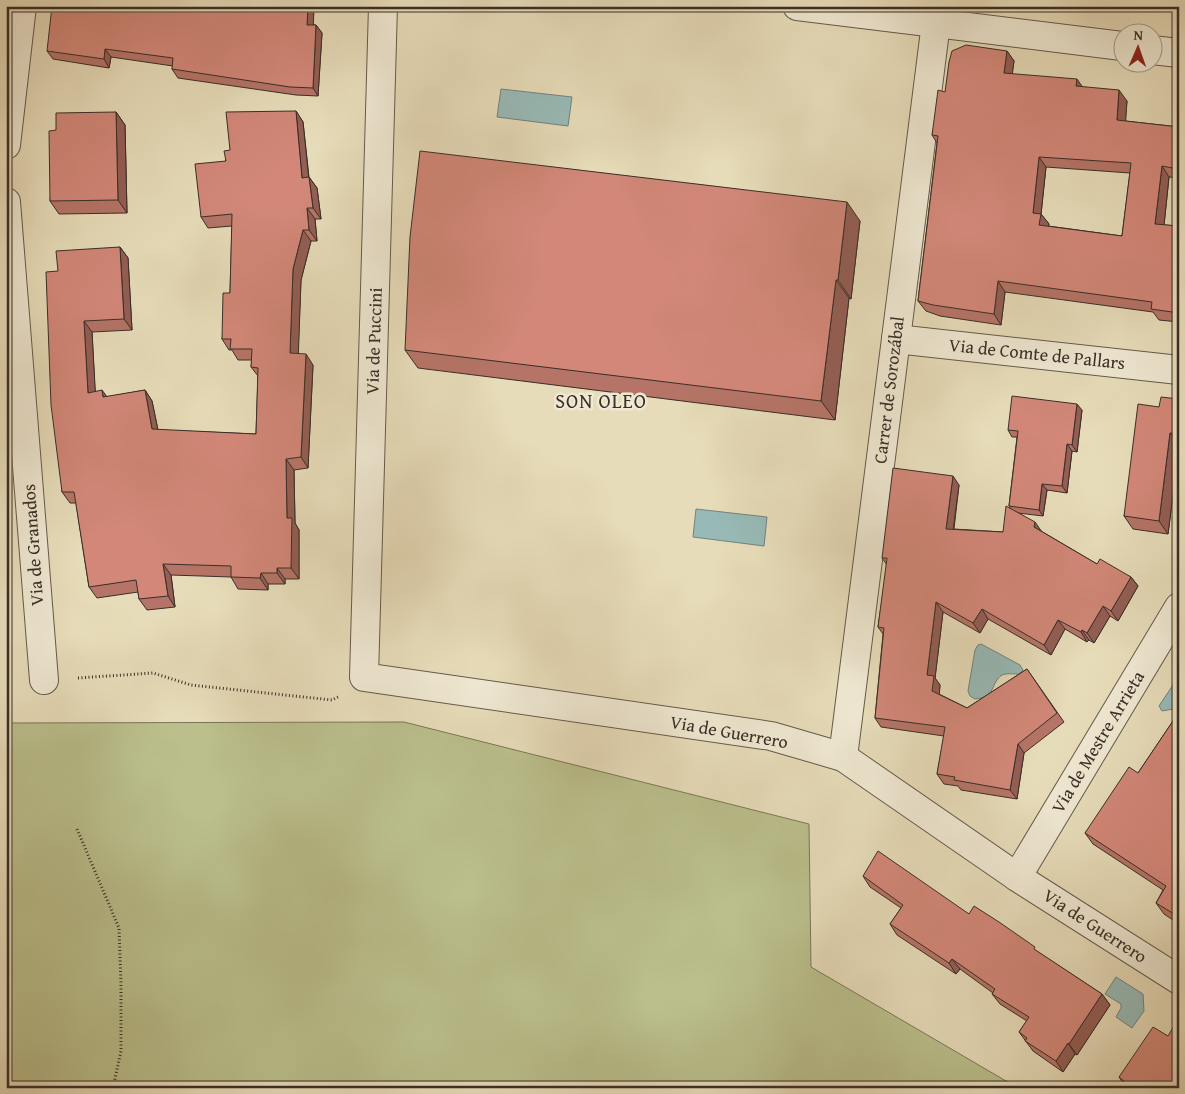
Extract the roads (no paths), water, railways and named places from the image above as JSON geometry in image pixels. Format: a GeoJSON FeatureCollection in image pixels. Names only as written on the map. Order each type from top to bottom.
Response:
{"type":"FeatureCollection","features":[{"type":"Feature","properties":{"kind":"street"},"geometry":{"type":"LineString","coordinates":[[6,145],[22,6]]}},
{"type":"Feature","properties":{"kind":"street","name":"Via de Puccini"},"geometry":{"type":"LineString","coordinates":[[364,677],[383,6]]}},
{"type":"Feature","properties":{"kind":"street"},"geometry":{"type":"LineString","coordinates":[[797,6],[1112,45]]}},
{"type":"Feature","properties":{"kind":"street","name":"Carrer de Sorozábal"},"geometry":{"type":"LineString","coordinates":[[843,757],[936,24]]}},
{"type":"Feature","properties":{"kind":"street"},"geometry":{"type":"LineString","coordinates":[[1162,51],[1179,53]]}},
{"type":"Feature","properties":{"kind":"street","name":"Via de Granados"},"geometry":{"type":"LineString","coordinates":[[6,202],[44,680]]}},
{"type":"Feature","properties":{"kind":"street","name":"Via de Comte de Pallars"},"geometry":{"type":"LineString","coordinates":[[896,339],[1179,370]]}},
{"type":"Feature","properties":{"kind":"street","name":"Via de Mestre Arrieta"},"geometry":{"type":"LineString","coordinates":[[1017,876],[1179,607]]}},
{"type":"Feature","properties":{"kind":"street","name":"Via de Guerrero"},"geometry":{"type":"LineString","coordinates":[[364,677],[771,736],[843,757],[1017,876],[1179,980]]}},
{"type":"Feature","properties":{"kind":"water"},"geometry":{"type":"Polygon","coordinates":[[[501,89],[572,97],[568,126],[497,117],[501,89]]]}},
{"type":"Feature","properties":{"kind":"water"},"geometry":{"type":"Polygon","coordinates":[[[696,509],[767,517],[764,546],[693,537],[696,509]]]}},
{"type":"Feature","properties":{"kind":"water"},"geometry":{"type":"Polygon","coordinates":[[[981,644],[1020,665],[1023,670],[1019,674],[1002,675],[998,678],[987,696],[975,699],[970,696],[968,691],[975,650],[981,644]]]}},
{"type":"Feature","properties":{"kind":"water"},"geometry":{"type":"Polygon","coordinates":[[[1179,676],[1179,708],[1162,711],[1159,706],[1179,676]]]}},
{"type":"Feature","properties":{"kind":"water"},"geometry":{"type":"Polygon","coordinates":[[[1116,977],[1143,994],[1144,1011],[1132,1028],[1116,1017],[1121,1004],[1105,994],[1116,977]]]}},
{"type":"Feature","properties":{"kind":"district","name":"SON OLEO"},"geometry":{"type":"Point","coordinates":[601,401]}}]}
